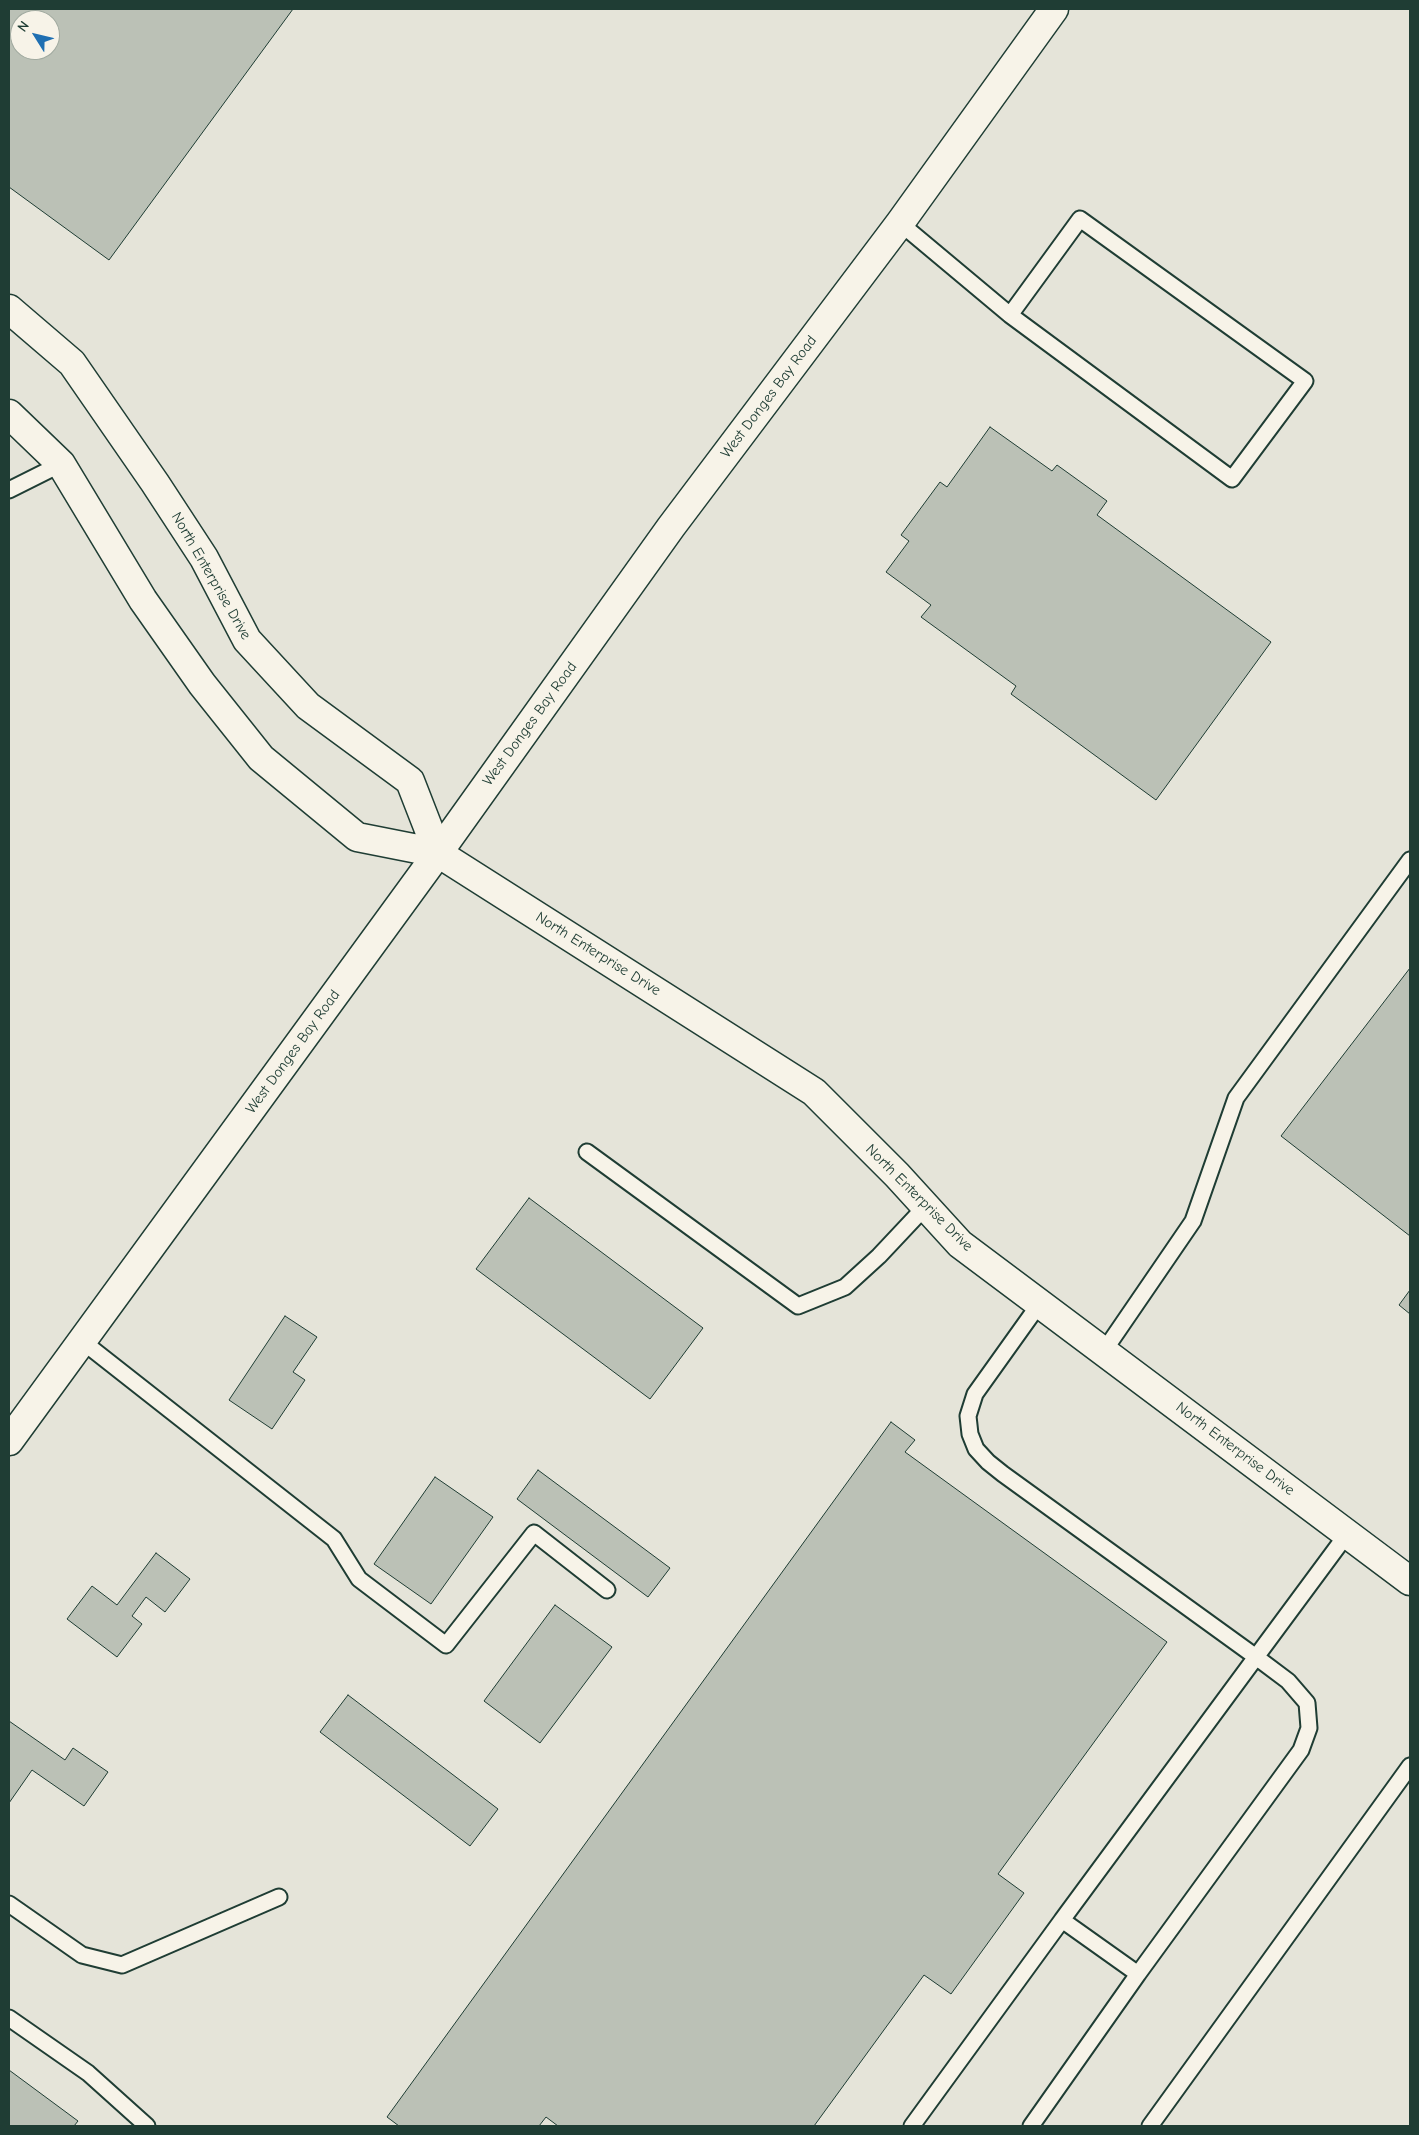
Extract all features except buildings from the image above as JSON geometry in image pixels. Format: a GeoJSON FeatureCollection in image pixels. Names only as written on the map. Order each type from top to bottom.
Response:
{"type":"FeatureCollection","features":[{"type":"Feature","properties":{"kind":"street","name":"West Donges Bay Road"},"geometry":{"type":"LineString","coordinates":[[9,1441],[438,853],[671,527],[900,224],[1054,9]]}},
{"type":"Feature","properties":{"kind":"street","name":"North Enterprise Drive"},"geometry":{"type":"LineString","coordinates":[[9,309],[72,363],[150,475],[204,558],[248,640],[308,706],[410,781],[438,853]]}},
{"type":"Feature","properties":{"kind":"street","name":"North Enterprise Drive"},"geometry":{"type":"LineString","coordinates":[[9,414],[61,464],[142,600],[202,684],[261,758],[357,837],[438,853],[814,1092],[926,1206],[960,1244],[1410,1581]]}},
{"type":"Feature","properties":{"kind":"lane"},"geometry":{"type":"LineString","coordinates":[[900,224],[1010,315],[1232,479],[1305,381],[1080,220],[1010,315]]}},
{"type":"Feature","properties":{"kind":"lane"},"geometry":{"type":"LineString","coordinates":[[9,490],[61,464]]}},
{"type":"Feature","properties":{"kind":"lane"},"geometry":{"type":"LineString","coordinates":[[1104,1351],[1193,1221],[1236,1098],[1410,860]]}},
{"type":"Feature","properties":{"kind":"lane"},"geometry":{"type":"LineString","coordinates":[[587,1152],[798,1306],[846,1288],[926,1206]]}},
{"type":"Feature","properties":{"kind":"lane"},"geometry":{"type":"LineString","coordinates":[[1030,2126],[1138,1974],[1302,1750],[1309,1728],[1307,1703],[1288,1681],[1003,1474],[976,1449],[970,1434],[968,1416],[975,1394],[1040,1303]]}},
{"type":"Feature","properties":{"kind":"lane"},"geometry":{"type":"LineString","coordinates":[[82,1341],[334,1539],[359,1579],[446,1645],[534,1534],[607,1590]]}},
{"type":"Feature","properties":{"kind":"lane"},"geometry":{"type":"LineString","coordinates":[[912,2126],[1347,1534]]}},
{"type":"Feature","properties":{"kind":"lane"},"geometry":{"type":"LineString","coordinates":[[1150,2126],[1410,1766]]}},
{"type":"Feature","properties":{"kind":"lane"},"geometry":{"type":"LineString","coordinates":[[9,1904],[82,1955],[122,1965],[279,1897]]}},
{"type":"Feature","properties":{"kind":"lane"},"geometry":{"type":"LineString","coordinates":[[1062,1920],[1138,1974]]}},
{"type":"Feature","properties":{"kind":"lane"},"geometry":{"type":"LineString","coordinates":[[9,2018],[88,2073],[147,2126]]}},
{"type":"Feature","properties":{"kind":"shaded area"},"geometry":{"type":"Polygon","coordinates":[[[9,9],[1410,9],[1410,2126],[9,2126],[9,9]]]}}]}
